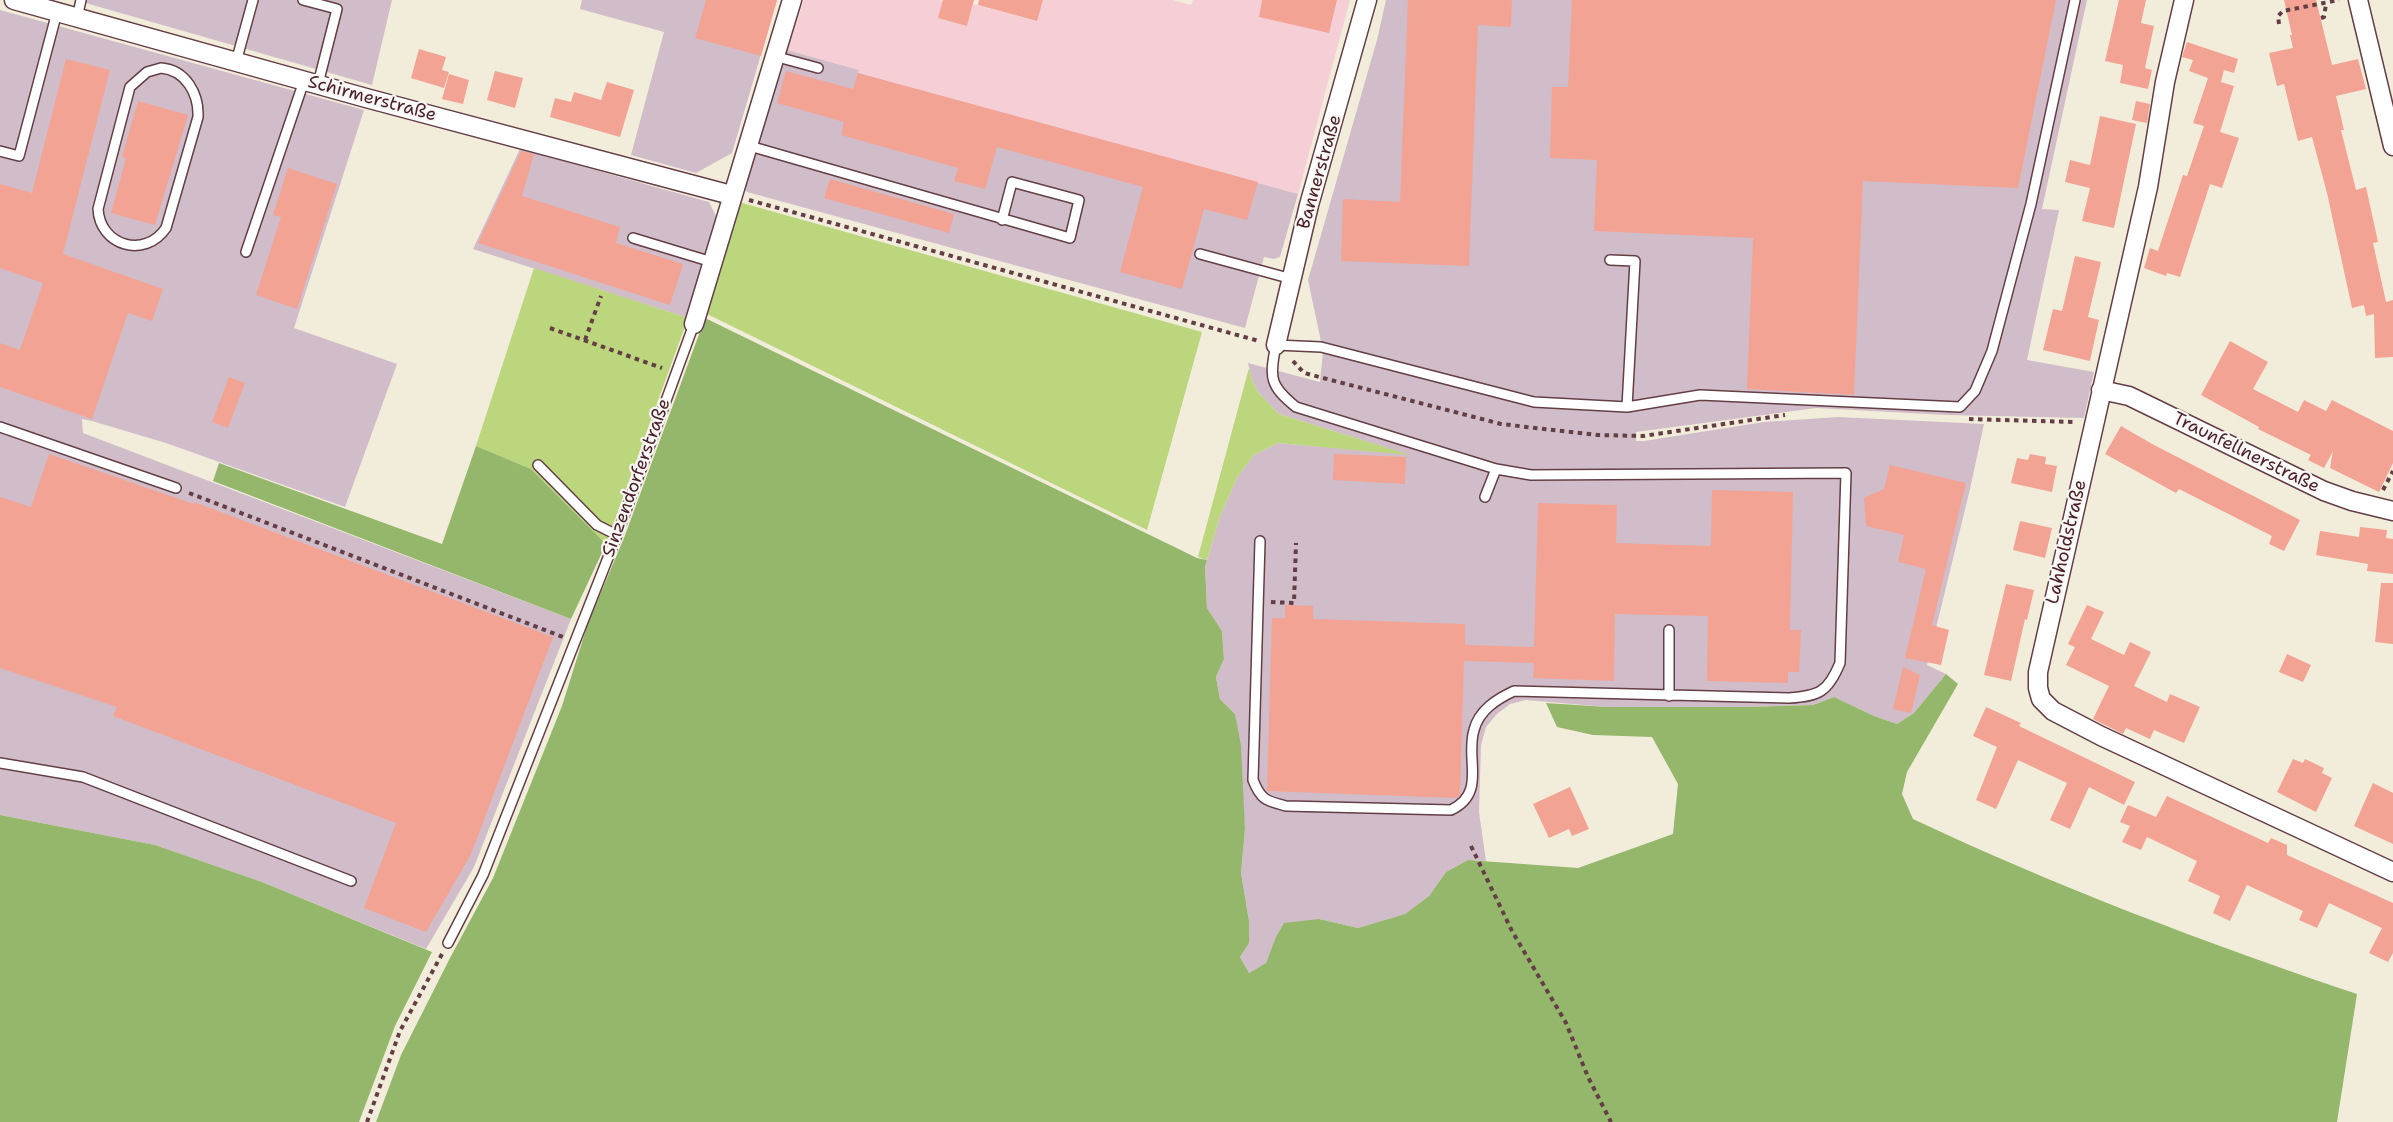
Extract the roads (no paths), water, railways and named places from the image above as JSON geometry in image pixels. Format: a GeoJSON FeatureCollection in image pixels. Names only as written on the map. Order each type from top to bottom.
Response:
{"type":"FeatureCollection","features":[{"type":"Feature","properties":{"kind":"street","name":"Schirmerstraße"},"geometry":{"type":"LineString","coordinates":[[14,0],[57,12],[79,9],[177,45],[236,62],[731,195]]}},
{"type":"Feature","properties":{"kind":"street","name":"Sinzendorferstraße"},"geometry":{"type":"LineString","coordinates":[[694,324],[746,145],[792,0]]}},
{"type":"Feature","properties":{"kind":"street","name":"Bannerstraße"},"geometry":{"type":"LineString","coordinates":[[1276,345],[1309,205],[1367,0]]}},
{"type":"Feature","properties":{"kind":"street","name":"Lahholdstraße"},"geometry":{"type":"LineString","coordinates":[[2184,0],[2165,82],[2148,187],[2038,672],[2038,688],[2042,699],[2053,711],[2101,736],[2393,872]]}},
{"type":"Feature","properties":{"kind":"street"},"geometry":{"type":"LineString","coordinates":[[2358,0],[2393,146]]}},
{"type":"Feature","properties":{"kind":"street","name":"Traunfellnerstraße"},"geometry":{"type":"LineString","coordinates":[[2101,390],[2129,396],[2324,491],[2393,512]]}},
{"type":"Feature","properties":{"kind":"lane"},"geometry":{"type":"LineString","coordinates":[[236,62],[253,0]]}},
{"type":"Feature","properties":{"kind":"lane"},"geometry":{"type":"LineString","coordinates":[[246,252],[337,9],[303,0]]}},
{"type":"Feature","properties":{"kind":"lane"},"geometry":{"type":"LineString","coordinates":[[1260,542],[1253,780],[1259,795],[1270,802],[1287,806],[1451,810],[1463,805],[1470,796],[1473,730],[1481,714],[1496,699],[1514,691],[1669,696],[1812,697],[1825,688],[1835,676],[1840,663],[1846,473],[1531,475],[1496,469],[1296,407],[1273,384],[1271,369],[1276,345],[1321,347],[1534,402],[1627,407],[1700,394],[1960,407],[1975,391],[1992,351],[2031,204],[2075,0]]}},
{"type":"Feature","properties":{"kind":"lane"},"geometry":{"type":"LineString","coordinates":[[0,151],[19,156],[57,12]]}},
{"type":"Feature","properties":{"kind":"lane"},"geometry":{"type":"LineString","coordinates":[[170,68],[177,45]]}},
{"type":"Feature","properties":{"kind":"lane"},"geometry":{"type":"LineString","coordinates":[[774,56],[818,68]]}},
{"type":"Feature","properties":{"kind":"lane"},"geometry":{"type":"LineString","coordinates":[[170,68],[183,76],[191,87],[198,105],[198,117],[166,228],[152,242],[139,246],[127,245],[114,240],[105,231],[99,222],[98,209],[130,87],[147,72],[170,68]]}},
{"type":"Feature","properties":{"kind":"lane"},"geometry":{"type":"LineString","coordinates":[[746,145],[1002,220],[1070,238],[1079,200],[1012,182],[1002,220]]}},
{"type":"Feature","properties":{"kind":"lane"},"geometry":{"type":"LineString","coordinates":[[633,238],[712,262]]}},
{"type":"Feature","properties":{"kind":"lane"},"geometry":{"type":"LineString","coordinates":[[1200,254],[1292,279]]}},
{"type":"Feature","properties":{"kind":"lane"},"geometry":{"type":"LineString","coordinates":[[1610,260],[1635,261],[1627,407]]}},
{"type":"Feature","properties":{"kind":"lane","name":"Sinzendorferstraße"},"geometry":{"type":"LineString","coordinates":[[448,943],[483,875],[617,535],[694,324]]}},
{"type":"Feature","properties":{"kind":"lane"},"geometry":{"type":"LineString","coordinates":[[0,427],[176,488]]}},
{"type":"Feature","properties":{"kind":"lane"},"geometry":{"type":"LineString","coordinates":[[538,465],[597,525],[617,535]]}},
{"type":"Feature","properties":{"kind":"lane"},"geometry":{"type":"LineString","coordinates":[[1485,497],[1496,469]]}},
{"type":"Feature","properties":{"kind":"lane"},"geometry":{"type":"LineString","coordinates":[[1669,630],[1669,696]]}},
{"type":"Feature","properties":{"kind":"lane"},"geometry":{"type":"LineString","coordinates":[[0,764],[83,777],[351,881]]}}]}
